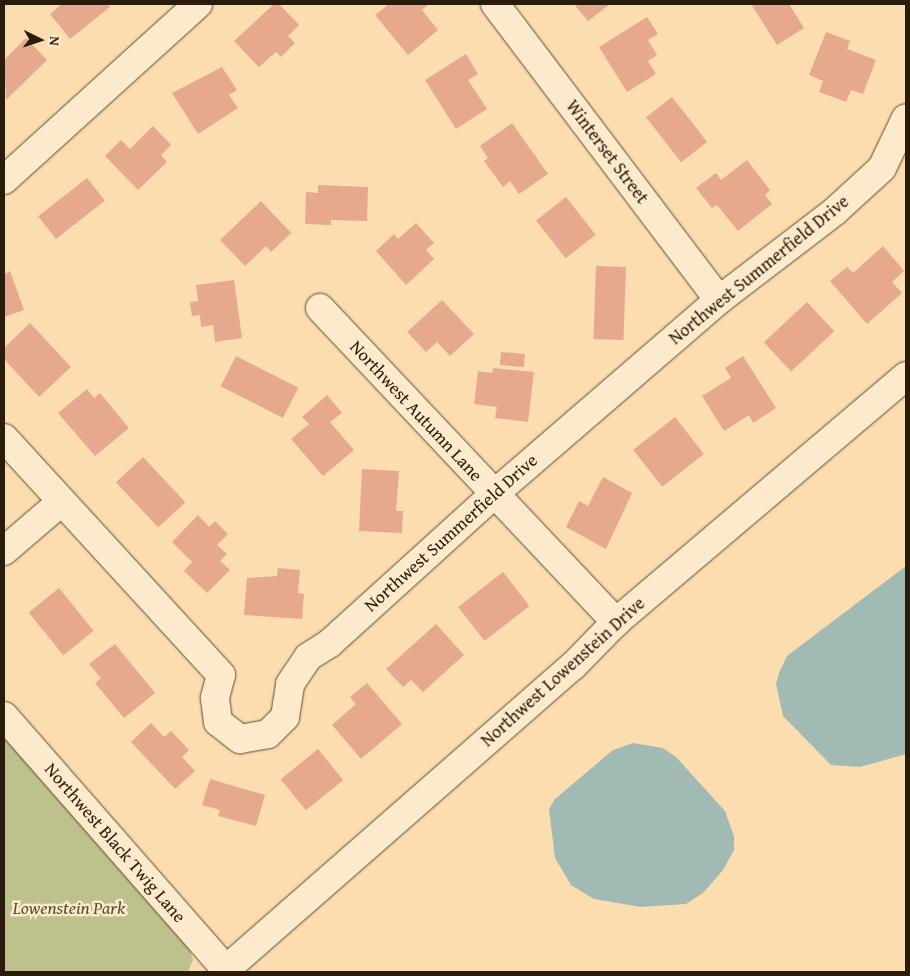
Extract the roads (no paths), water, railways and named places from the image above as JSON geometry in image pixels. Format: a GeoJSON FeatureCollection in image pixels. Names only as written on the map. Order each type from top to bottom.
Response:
{"type":"FeatureCollection","features":[{"type":"Feature","properties":{"kind":"street"},"geometry":{"type":"LineString","coordinates":[[4,180],[198,4]]}},
{"type":"Feature","properties":{"kind":"street","name":"Winterset Street"},"geometry":{"type":"LineString","coordinates":[[496,4],[719,300]]}},
{"type":"Feature","properties":{"kind":"street","name":"Northwest Summerfield Drive"},"geometry":{"type":"LineString","coordinates":[[4,438],[221,675],[215,698],[218,722],[240,739],[268,734],[285,717],[290,684],[308,657],[330,643],[493,495],[719,300],[834,212],[882,168],[906,118]]}},
{"type":"Feature","properties":{"kind":"street","name":"Northwest Autumn Lane"},"geometry":{"type":"LineString","coordinates":[[320,308],[493,495],[616,622]]}},
{"type":"Feature","properties":{"kind":"street","name":"Northwest Lowenstein Drive"},"geometry":{"type":"LineString","coordinates":[[226,971],[573,666],[616,622],[906,376]]}},
{"type":"Feature","properties":{"kind":"street"},"geometry":{"type":"LineString","coordinates":[[4,552],[61,502]]}},
{"type":"Feature","properties":{"kind":"street","name":"Northwest Black Twig Lane"},"geometry":{"type":"LineString","coordinates":[[4,716],[226,971]]}},
{"type":"Feature","properties":{"kind":"water"},"geometry":{"type":"Polygon","coordinates":[[[906,566],[906,754],[860,767],[831,765],[783,716],[776,684],[779,673],[787,656],[906,566]]]}},
{"type":"Feature","properties":{"kind":"water"},"geometry":{"type":"Polygon","coordinates":[[[633,743],[663,748],[676,757],[725,811],[734,836],[734,850],[723,870],[703,893],[686,904],[641,907],[594,899],[571,885],[555,858],[549,809],[555,799],[613,750],[633,743]]]}},
{"type":"Feature","properties":{"kind":"park label","name":"Lowenstein Park"},"geometry":{"type":"Point","coordinates":[69,908]}}]}
